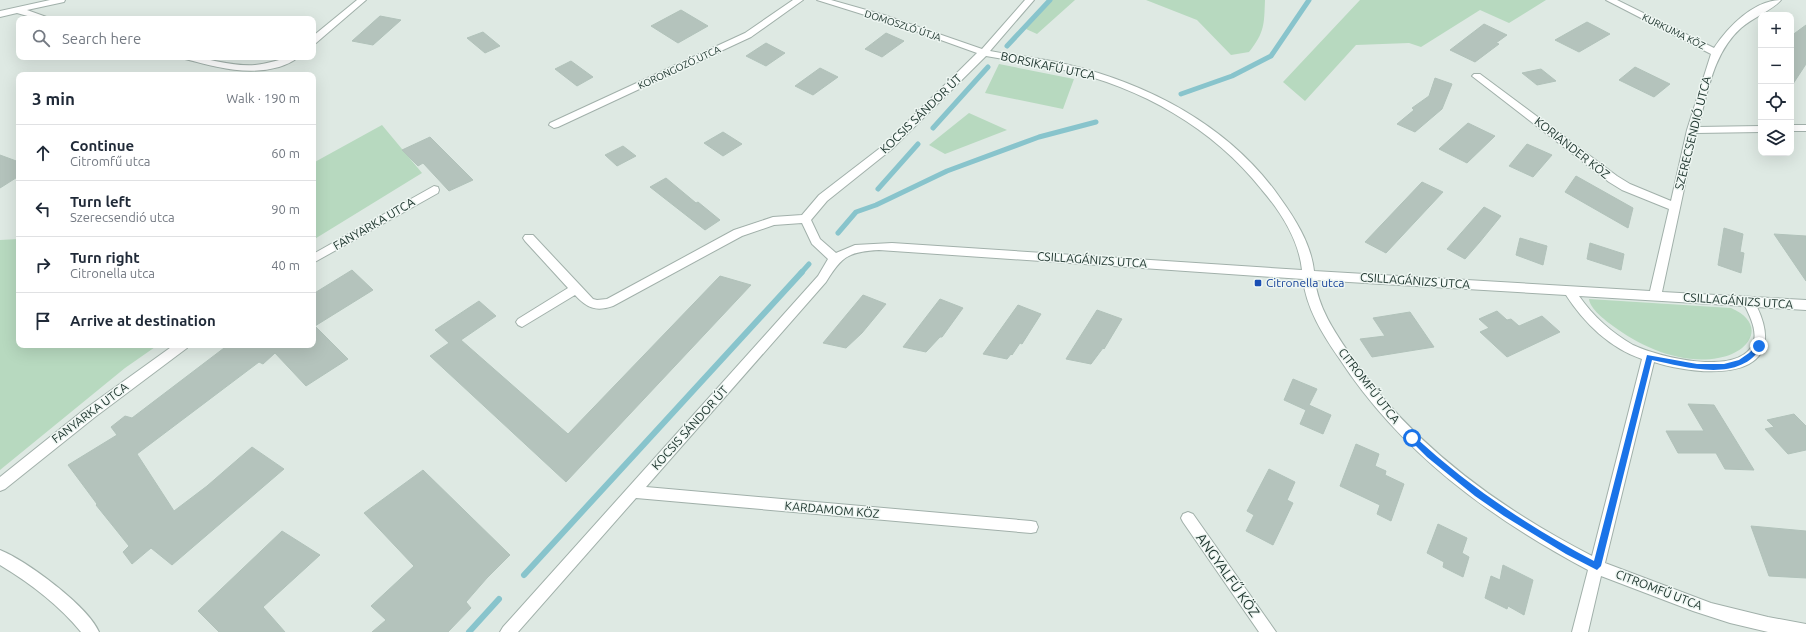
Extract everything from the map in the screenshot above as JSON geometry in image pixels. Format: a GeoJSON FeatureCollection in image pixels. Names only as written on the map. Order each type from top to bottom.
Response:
{"type":"FeatureCollection","features":[{"type":"Feature","properties":{"kind":"street"},"geometry":{"type":"LineString","coordinates":[[0,14],[61,0]]}},
{"type":"Feature","properties":{"kind":"street"},"geometry":{"type":"LineString","coordinates":[[316,38],[362,0]]}},
{"type":"Feature","properties":{"kind":"street","name":"KORONGOZÓ UTCA"},"geometry":{"type":"LineString","coordinates":[[554,125],[748,35],[799,0]]}},
{"type":"Feature","properties":{"kind":"street","name":"DOMOSZLÓ ÚTJA"},"geometry":{"type":"LineString","coordinates":[[821,0],[913,27],[984,52]]}},
{"type":"Feature","properties":{"kind":"street","name":"KOCSIS SÁNDOR ÚT"},"geometry":{"type":"LineString","coordinates":[[805,219],[823,198],[888,147],[984,52],[1030,0]]}},
{"type":"Feature","properties":{"kind":"street","name":"KURKUMA KÖZ"},"geometry":{"type":"LineString","coordinates":[[1610,0],[1715,52]]}},
{"type":"Feature","properties":{"kind":"street","name":"SZERECSENDIÓ UTCA"},"geometry":{"type":"LineString","coordinates":[[1655,295],[1692,130],[1705,81],[1715,52],[1743,20],[1777,0]]}},
{"type":"Feature","properties":{"kind":"street"},"geometry":{"type":"LineString","coordinates":[[18,11],[37,16]]}},
{"type":"Feature","properties":{"kind":"street","name":"BORSIKAFŰ UTCA"},"geometry":{"type":"LineString","coordinates":[[984,52],[1066,67],[1111,81],[1150,97],[1208,132],[1238,156],[1282,209],[1305,254],[1310,275]]}},
{"type":"Feature","properties":{"kind":"street"},"geometry":{"type":"LineString","coordinates":[[202,60],[244,69],[258,69],[275,66],[287,60]]}},
{"type":"Feature","properties":{"kind":"street","name":"KORIANDER KÖZ"},"geometry":{"type":"LineString","coordinates":[[1478,76],[1613,179],[1626,187],[1674,207]]}},
{"type":"Feature","properties":{"kind":"street"},"geometry":{"type":"LineString","coordinates":[[1794,128],[1806,128]]}},
{"type":"Feature","properties":{"kind":"street"},"geometry":{"type":"LineString","coordinates":[[1692,130],[1758,129]]}},
{"type":"Feature","properties":{"kind":"street","name":"FANYARKA UTCA"},"geometry":{"type":"LineString","coordinates":[[316,257],[434,190]]}},
{"type":"Feature","properties":{"kind":"street"},"geometry":{"type":"LineString","coordinates":[[529,238],[589,302],[596,305],[609,303],[628,294],[738,233],[773,221],[805,219],[816,241],[835,259]]}},
{"type":"Feature","properties":{"kind":"street","name":"CSILLAGÁNIZS UTCA"},"geometry":{"type":"LineString","coordinates":[[835,259],[850,250],[865,246],[927,248],[1310,275],[1806,305]]}},
{"type":"Feature","properties":{"kind":"street","name":"KOCSIS SÁNDOR ÚT"},"geometry":{"type":"LineString","coordinates":[[508,632],[818,285],[835,259]]}},
{"type":"Feature","properties":{"kind":"street","name":"CITROMFŰ UTCA"},"geometry":{"type":"LineString","coordinates":[[1310,275],[1310,290],[1334,342],[1360,379],[1394,420],[1430,455],[1478,493],[1536,533],[1597,566],[1716,611],[1806,631]]}},
{"type":"Feature","properties":{"kind":"street"},"geometry":{"type":"LineString","coordinates":[[522,322],[577,288]]}},
{"type":"Feature","properties":{"kind":"street"},"geometry":{"type":"LineString","coordinates":[[1570,291],[1579,306],[1594,323],[1629,348],[1649,357],[1697,367],[1724,367],[1741,362],[1752,355],[1759,346],[1760,332],[1756,317],[1749,302]]}},
{"type":"Feature","properties":{"kind":"street","name":"FANYARKA UTCA"},"geometry":{"type":"LineString","coordinates":[[0,485],[61,434],[179,348]]}},
{"type":"Feature","properties":{"kind":"street"},"geometry":{"type":"LineString","coordinates":[[1580,632],[1649,357]]}},
{"type":"Feature","properties":{"kind":"street","name":"KARDAMOM KÖZ"},"geometry":{"type":"LineString","coordinates":[[632,492],[1031,527]]}},
{"type":"Feature","properties":{"kind":"street","name":"ANGYALFŰ KÖZ"},"geometry":{"type":"LineString","coordinates":[[1188,518],[1268,632]]}},
{"type":"Feature","properties":{"kind":"street"},"geometry":{"type":"LineString","coordinates":[[0,557],[32,576],[76,614],[92,632]]}},
{"type":"Feature","properties":{"kind":"green space"},"geometry":{"type":"Polygon","coordinates":[[[1050,0],[1075,0],[1037,34],[1026,29],[1032,18],[1050,0]]]}},
{"type":"Feature","properties":{"kind":"green space"},"geometry":{"type":"Polygon","coordinates":[[[1146,0],[1265,0],[1263,28],[1258,39],[1249,52],[1231,55],[1197,20],[1146,0]]]}},
{"type":"Feature","properties":{"kind":"green space"},"geometry":{"type":"Polygon","coordinates":[[[1360,0],[1546,0],[1509,23],[1480,10],[1421,47],[1409,43],[1356,45],[1305,101],[1283,82],[1360,0]]]}},
{"type":"Feature","properties":{"kind":"green space"},"geometry":{"type":"Polygon","coordinates":[[[999,64],[1074,79],[1063,109],[985,93],[999,64]]]}},
{"type":"Feature","properties":{"kind":"green space"},"geometry":{"type":"Polygon","coordinates":[[[969,113],[1007,130],[945,154],[929,145],[969,113]]]}},
{"type":"Feature","properties":{"kind":"green space"},"geometry":{"type":"Polygon","coordinates":[[[382,125],[422,173],[316,238],[316,161],[382,125]]]}},
{"type":"Feature","properties":{"kind":"green space"},"geometry":{"type":"Polygon","coordinates":[[[16,239],[16,348],[154,348],[125,368],[0,470],[0,240],[16,239]]]}},
{"type":"Feature","properties":{"kind":"green space"},"geometry":{"type":"Polygon","coordinates":[[[1589,299],[1731,308],[1742,315],[1749,322],[1752,330],[1746,344],[1739,350],[1729,355],[1718,358],[1690,359],[1662,352],[1624,334],[1598,314],[1592,307],[1589,299]]]}},
{"type":"Feature","properties":{"kind":"building"},"geometry":{"type":"Polygon","coordinates":[[[681,10],[708,26],[678,43],[651,26],[681,10]]]}},
{"type":"Feature","properties":{"kind":"building"},"geometry":{"type":"Polygon","coordinates":[[[380,16],[401,20],[373,45],[352,41],[380,16]]]}},
{"type":"Feature","properties":{"kind":"building"},"geometry":{"type":"Polygon","coordinates":[[[1587,22],[1610,34],[1579,52],[1555,40],[1587,22]]]}},
{"type":"Feature","properties":{"kind":"building"},"geometry":{"type":"Polygon","coordinates":[[[1484,24],[1507,35],[1496,43],[1499,44],[1475,62],[1450,50],[1484,24]]]}},
{"type":"Feature","properties":{"kind":"building"},"geometry":{"type":"Polygon","coordinates":[[[1806,25],[1806,64],[1794,82],[1794,48],[1794,34],[1806,25]]]}},
{"type":"Feature","properties":{"kind":"building"},"geometry":{"type":"Polygon","coordinates":[[[483,32],[500,46],[485,53],[467,38],[483,32]]]}},
{"type":"Feature","properties":{"kind":"building"},"geometry":{"type":"Polygon","coordinates":[[[886,33],[904,41],[882,57],[865,49],[886,33]]]}},
{"type":"Feature","properties":{"kind":"building"},"geometry":{"type":"Polygon","coordinates":[[[766,43],[785,53],[766,66],[746,56],[766,43]]]}},
{"type":"Feature","properties":{"kind":"building"},"geometry":{"type":"Polygon","coordinates":[[[571,61],[593,77],[577,86],[555,69],[571,61]]]}},
{"type":"Feature","properties":{"kind":"building"},"geometry":{"type":"Polygon","coordinates":[[[1635,67],[1670,84],[1654,97],[1619,80],[1635,67]]]}},
{"type":"Feature","properties":{"kind":"building"},"geometry":{"type":"Polygon","coordinates":[[[820,68],[838,77],[813,95],[795,86],[820,68]]]}},
{"type":"Feature","properties":{"kind":"building"},"geometry":{"type":"Polygon","coordinates":[[[1541,69],[1556,81],[1537,85],[1522,73],[1541,69]]]}},
{"type":"Feature","properties":{"kind":"building"},"geometry":{"type":"Polygon","coordinates":[[[1435,78],[1452,84],[1442,109],[1415,132],[1397,124],[1414,110],[1412,108],[1429,96],[1435,78]]]}},
{"type":"Feature","properties":{"kind":"building"},"geometry":{"type":"Polygon","coordinates":[[[1468,123],[1495,136],[1467,163],[1439,149],[1468,123]]]}},
{"type":"Feature","properties":{"kind":"building"},"geometry":{"type":"Polygon","coordinates":[[[723,132],[742,144],[723,156],[704,143],[723,132]]]}},
{"type":"Feature","properties":{"kind":"building"},"geometry":{"type":"Polygon","coordinates":[[[430,137],[473,180],[449,191],[423,163],[418,166],[402,150],[430,137]]]}},
{"type":"Feature","properties":{"kind":"building"},"geometry":{"type":"Polygon","coordinates":[[[1527,144],[1552,155],[1533,177],[1509,166],[1527,144]]]}},
{"type":"Feature","properties":{"kind":"building"},"geometry":{"type":"Polygon","coordinates":[[[623,146],[636,156],[617,166],[605,155],[623,146]]]}},
{"type":"Feature","properties":{"kind":"building"},"geometry":{"type":"Polygon","coordinates":[[[0,155],[16,161],[16,178],[0,188],[0,155]]]}},
{"type":"Feature","properties":{"kind":"building"},"geometry":{"type":"Polygon","coordinates":[[[1576,176],[1633,208],[1628,228],[1565,192],[1576,176]]]}},
{"type":"Feature","properties":{"kind":"building"},"geometry":{"type":"Polygon","coordinates":[[[666,178],[696,203],[698,202],[720,220],[705,230],[650,187],[666,178]]]}},
{"type":"Feature","properties":{"kind":"building"},"geometry":{"type":"Polygon","coordinates":[[[1422,182],[1443,192],[1386,253],[1365,242],[1422,182]]]}},
{"type":"Feature","properties":{"kind":"building"},"geometry":{"type":"Polygon","coordinates":[[[1484,207],[1501,216],[1465,259],[1447,249],[1484,207]]]}},
{"type":"Feature","properties":{"kind":"building"},"geometry":{"type":"Polygon","coordinates":[[[1724,228],[1743,234],[1740,252],[1744,253],[1741,273],[1718,265],[1724,228]]]}},
{"type":"Feature","properties":{"kind":"building"},"geometry":{"type":"Polygon","coordinates":[[[1774,234],[1806,236],[1806,281],[1774,234]]]}},
{"type":"Feature","properties":{"kind":"building"},"geometry":{"type":"Polygon","coordinates":[[[1520,238],[1547,246],[1543,265],[1516,255],[1520,238]]]}},
{"type":"Feature","properties":{"kind":"building"},"geometry":{"type":"Polygon","coordinates":[[[1590,243],[1624,254],[1621,270],[1587,259],[1590,243]]]}},
{"type":"Feature","properties":{"kind":"building"},"geometry":{"type":"Polygon","coordinates":[[[352,270],[373,290],[316,325],[316,292],[352,270]]]}},
{"type":"Feature","properties":{"kind":"building"},"geometry":{"type":"Polygon","coordinates":[[[720,276],[751,285],[566,482],[430,356],[449,343],[435,330],[479,301],[496,316],[461,340],[568,434],[720,276]]]}},
{"type":"Feature","properties":{"kind":"building"},"geometry":{"type":"Polygon","coordinates":[[[863,295],[886,304],[862,333],[846,348],[823,343],[863,295]]]}},
{"type":"Feature","properties":{"kind":"building"},"geometry":{"type":"Polygon","coordinates":[[[940,299],[963,308],[942,337],[940,337],[926,352],[903,347],[940,299]]]}},
{"type":"Feature","properties":{"kind":"building"},"geometry":{"type":"Polygon","coordinates":[[[1018,305],[1041,314],[1022,344],[1020,343],[1012,355],[1011,354],[1007,359],[983,354],[1018,305]]]}},
{"type":"Feature","properties":{"kind":"building"},"geometry":{"type":"Polygon","coordinates":[[[1097,310],[1122,319],[1104,349],[1103,348],[1091,364],[1066,359],[1097,310]]]}},
{"type":"Feature","properties":{"kind":"building"},"geometry":{"type":"Polygon","coordinates":[[[1497,311],[1507,320],[1511,319],[1519,326],[1542,316],[1560,332],[1507,357],[1480,332],[1489,328],[1479,319],[1497,311]]]}},
{"type":"Feature","properties":{"kind":"building"},"geometry":{"type":"Polygon","coordinates":[[[1410,312],[1434,347],[1372,357],[1360,339],[1385,336],[1373,318],[1410,312]]]}},
{"type":"Feature","properties":{"kind":"building"},"geometry":{"type":"Polygon","coordinates":[[[316,327],[348,359],[306,386],[275,353],[263,364],[259,362],[137,454],[174,511],[207,486],[252,447],[284,469],[172,565],[151,548],[132,564],[123,552],[129,546],[96,505],[97,504],[68,465],[117,435],[111,427],[125,416],[132,418],[224,348],[316,348],[316,327]]]}},
{"type":"Feature","properties":{"kind":"building"},"geometry":{"type":"Polygon","coordinates":[[[1293,379],[1317,389],[1309,405],[1331,415],[1323,434],[1300,424],[1306,410],[1284,400],[1293,379]]]}},
{"type":"Feature","properties":{"kind":"building"},"geometry":{"type":"Polygon","coordinates":[[[1688,404],[1714,405],[1754,470],[1725,469],[1716,453],[1678,453],[1666,431],[1704,431],[1688,404]]]}},
{"type":"Feature","properties":{"kind":"building"},"geometry":{"type":"Polygon","coordinates":[[[1794,414],[1806,426],[1806,450],[1788,454],[1765,429],[1774,427],[1767,420],[1794,414]]]}},
{"type":"Feature","properties":{"kind":"building"},"geometry":{"type":"Polygon","coordinates":[[[1356,444],[1379,454],[1375,466],[1386,471],[1385,475],[1404,484],[1391,521],[1377,514],[1380,505],[1340,486],[1356,444]]]}},
{"type":"Feature","properties":{"kind":"building"},"geometry":{"type":"Polygon","coordinates":[[[1269,469],[1295,482],[1287,500],[1293,503],[1273,545],[1246,531],[1254,515],[1247,511],[1269,469]]]}},
{"type":"Feature","properties":{"kind":"building"},"geometry":{"type":"Polygon","coordinates":[[[423,470],[510,555],[466,602],[471,608],[448,632],[372,632],[386,620],[371,606],[414,566],[364,513],[423,470]]]}},
{"type":"Feature","properties":{"kind":"building"},"geometry":{"type":"Polygon","coordinates":[[[1438,524],[1467,538],[1462,553],[1469,557],[1463,577],[1443,567],[1444,562],[1427,553],[1438,524]]]}},
{"type":"Feature","properties":{"kind":"building"},"geometry":{"type":"Polygon","coordinates":[[[1751,526],[1806,531],[1806,578],[1769,576],[1751,526]]]}},
{"type":"Feature","properties":{"kind":"building"},"geometry":{"type":"Polygon","coordinates":[[[282,531],[320,555],[263,607],[285,632],[219,632],[198,611],[282,531]]]}},
{"type":"Feature","properties":{"kind":"building"},"geometry":{"type":"Polygon","coordinates":[[[1503,565],[1533,580],[1524,615],[1508,606],[1507,609],[1485,598],[1491,576],[1500,580],[1503,565]]]}},
{"type":"Feature","properties":{"kind":"waterway"},"geometry":{"type":"LineString","coordinates":[[1007,46],[1050,0]]}},
{"type":"Feature","properties":{"kind":"waterway"},"geometry":{"type":"LineString","coordinates":[[1181,94],[1232,76],[1271,56],[1309,0]]}},
{"type":"Feature","properties":{"kind":"waterway"},"geometry":{"type":"LineString","coordinates":[[933,128],[988,67]]}},
{"type":"Feature","properties":{"kind":"waterway"},"geometry":{"type":"LineString","coordinates":[[838,233],[856,212],[876,205],[947,171],[1039,137],[1096,122]]}},
{"type":"Feature","properties":{"kind":"waterway"},"geometry":{"type":"LineString","coordinates":[[878,189],[918,144]]}},
{"type":"Feature","properties":{"kind":"waterway"},"geometry":{"type":"LineString","coordinates":[[801,273],[809,264]]}},
{"type":"Feature","properties":{"kind":"waterway"},"geometry":{"type":"LineString","coordinates":[[524,575],[802,272]]}},
{"type":"Feature","properties":{"kind":"waterway"},"geometry":{"type":"LineString","coordinates":[[469,632],[499,599]]}},
{"type":"Feature","properties":{"kind":"place","name":"Citronella utca"},"geometry":{"type":"Point","coordinates":[1258,283]}},
{"type":"Feature","properties":{"kind":"route"},"geometry":{"type":"LineString","coordinates":[[1412,438],[1430,455],[1507,514],[1568,552],[1597,566],[1649,357],[1697,367],[1724,367],[1741,362],[1752,355],[1759,346]]}}]}
